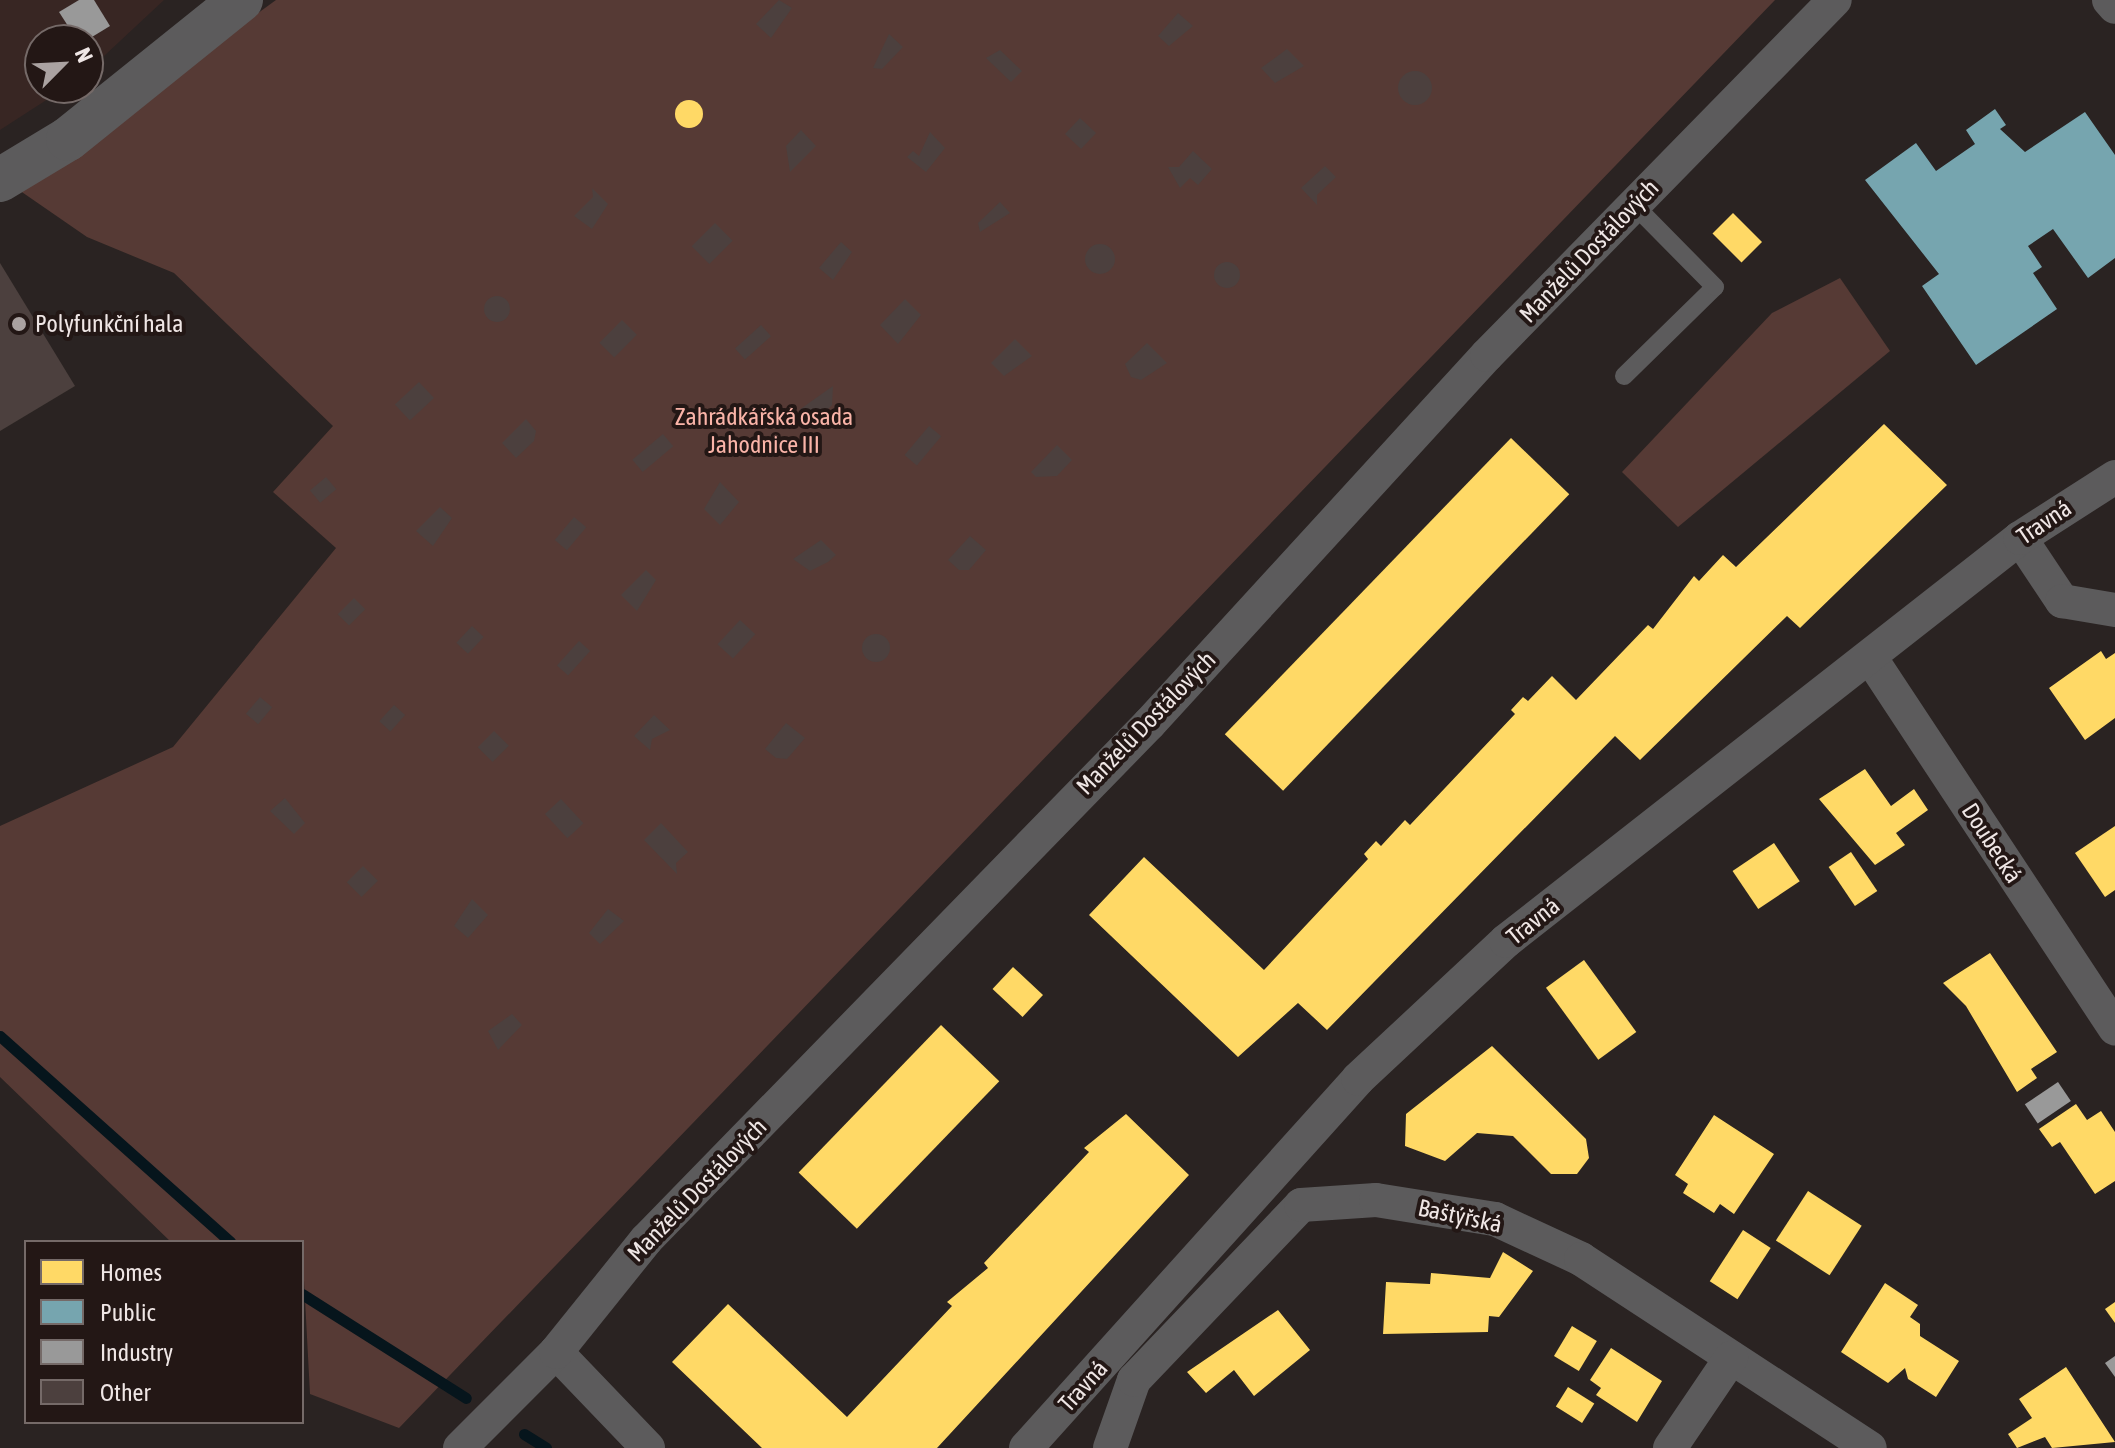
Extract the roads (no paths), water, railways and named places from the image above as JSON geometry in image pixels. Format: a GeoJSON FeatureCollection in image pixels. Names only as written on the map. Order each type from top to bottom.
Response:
{"type":"FeatureCollection","features":[{"type":"Feature","properties":{"kind":"street"},"geometry":{"type":"LineString","coordinates":[[0,180],[68,139],[241,0]]}},
{"type":"Feature","properties":{"kind":"street","name":"Manželů Dostálových"},"geometry":{"type":"LineString","coordinates":[[460,1448],[556,1352],[646,1240],[1149,724],[1634,205],[1835,0]]}},
{"type":"Feature","properties":{"kind":"street"},"geometry":{"type":"LineString","coordinates":[[2109,0],[2115,7]]}},
{"type":"Feature","properties":{"kind":"street","name":"Travná"},"geometry":{"type":"LineString","coordinates":[[1026,1448],[1358,1079],[1506,941],[2020,538],[2115,477]]}},
{"type":"Feature","properties":{"kind":"street"},"geometry":{"type":"LineString","coordinates":[[2020,538],[2062,601],[2115,610]]}},
{"type":"Feature","properties":{"kind":"street","name":"Doubecká"},"geometry":{"type":"LineString","coordinates":[[1870,657],[2115,1029]]}},
{"type":"Feature","properties":{"kind":"street","name":"Baštýřská"},"geometry":{"type":"LineString","coordinates":[[1110,1448],[1134,1380],[1301,1205],[1376,1200],[1495,1219],[1581,1259],[1870,1448]]}},
{"type":"Feature","properties":{"kind":"street"},"geometry":{"type":"LineString","coordinates":[[556,1352],[648,1448]]}},
{"type":"Feature","properties":{"kind":"street"},"geometry":{"type":"LineString","coordinates":[[1670,1448],[1731,1358]]}},
{"type":"Feature","properties":{"kind":"lane"},"geometry":{"type":"LineString","coordinates":[[1624,376],[1715,287],[1634,205]]}},
{"type":"Feature","properties":{"kind":"waterway"},"geometry":{"type":"LineString","coordinates":[[0,1036],[228,1240]]}},
{"type":"Feature","properties":{"kind":"waterway"},"geometry":{"type":"LineString","coordinates":[[304,1295],[466,1398]]}},
{"type":"Feature","properties":{"kind":"waterway"},"geometry":{"type":"LineString","coordinates":[[524,1434],[546,1448]]}},
{"type":"Feature","properties":{"kind":"place","name":"Polyfunkční hala"},"geometry":{"type":"Point","coordinates":[19,324]}},
{"type":"Feature","properties":{"kind":"park label","name":"Zahrádkářská osada Jahodnice III"},"geometry":{"type":"Point","coordinates":[764,431]}}]}
